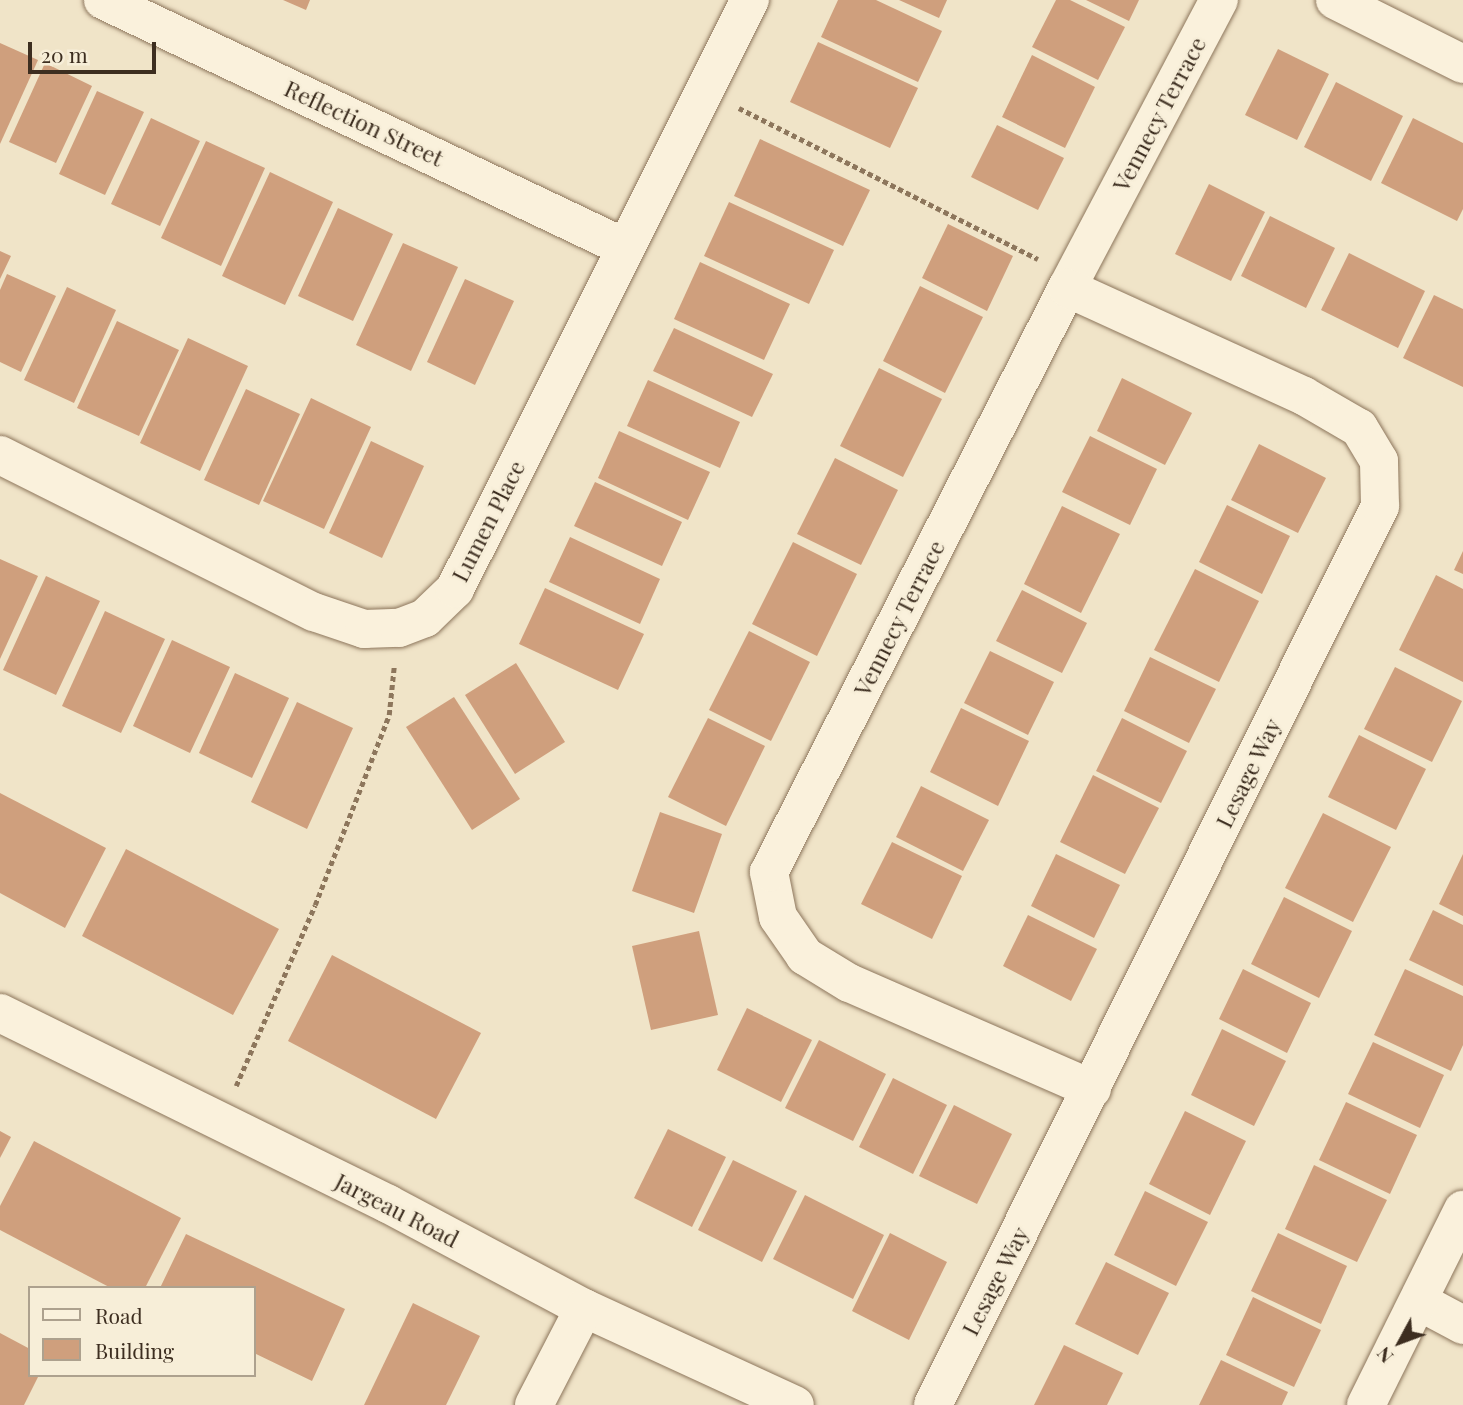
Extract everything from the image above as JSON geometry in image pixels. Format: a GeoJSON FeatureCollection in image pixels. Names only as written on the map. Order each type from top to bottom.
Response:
{"type":"FeatureCollection","features":[{"type":"Feature","properties":{"kind":"street","name":"Reflection Street"},"geometry":{"type":"LineString","coordinates":[[103,0],[624,247]]}},
{"type":"Feature","properties":{"kind":"street","name":"Lumen Place"},"geometry":{"type":"LineString","coordinates":[[0,455],[314,612],[364,629],[399,628],[425,618],[455,589],[750,0]]}},
{"type":"Feature","properties":{"kind":"street","name":"Vennecy Terrace"},"geometry":{"type":"LineString","coordinates":[[1092,1089],[849,984],[805,956],[778,917],[769,872],[1070,282],[1219,0]]}},
{"type":"Feature","properties":{"kind":"street"},"geometry":{"type":"LineString","coordinates":[[1335,0],[1463,64]]}},
{"type":"Feature","properties":{"kind":"street","name":"Lesage Way"},"geometry":{"type":"LineString","coordinates":[[933,1405],[1380,506],[1379,461],[1359,428],[1304,396],[1070,282]]}},
{"type":"Feature","properties":{"kind":"street","name":"Jargeau Road"},"geometry":{"type":"LineString","coordinates":[[0,1013],[388,1203],[584,1308],[796,1405]]}},
{"type":"Feature","properties":{"kind":"street"},"geometry":{"type":"LineString","coordinates":[[1366,1405],[1463,1210]]}},
{"type":"Feature","properties":{"kind":"street"},"geometry":{"type":"LineString","coordinates":[[1420,1301],[1463,1325]]}},
{"type":"Feature","properties":{"kind":"street"},"geometry":{"type":"LineString","coordinates":[[534,1405],[584,1308]]}},
{"type":"Feature","properties":{"kind":"path"},"geometry":{"type":"LineString","coordinates":[[704,90],[1070,282]]}},
{"type":"Feature","properties":{"kind":"path"},"geometry":{"type":"LineString","coordinates":[[217,1119],[241,1078],[315,905],[389,715],[399,628]]}},
{"type":"Feature","properties":{"kind":"building"},"geometry":{"type":"Polygon","coordinates":[[[283,0],[310,0],[306,10],[283,0]]]}},
{"type":"Feature","properties":{"kind":"building"},"geometry":{"type":"Polygon","coordinates":[[[838,0],[876,0],[942,31],[918,82],[821,37],[838,0]]]}},
{"type":"Feature","properties":{"kind":"building"},"geometry":{"type":"Polygon","coordinates":[[[899,0],[947,0],[939,18],[899,0]]]}},
{"type":"Feature","properties":{"kind":"building"},"geometry":{"type":"Polygon","coordinates":[[[1056,0],[1070,0],[1125,27],[1098,80],[1032,47],[1056,0]]]}},
{"type":"Feature","properties":{"kind":"building"},"geometry":{"type":"Polygon","coordinates":[[[1086,0],[1139,0],[1129,21],[1086,0]]]}},
{"type":"Feature","properties":{"kind":"building"},"geometry":{"type":"Polygon","coordinates":[[[818,42],[918,88],[890,148],[790,102],[818,42]]]}},
{"type":"Feature","properties":{"kind":"building"},"geometry":{"type":"Polygon","coordinates":[[[0,43],[38,60],[0,144],[0,43]]]}},
{"type":"Feature","properties":{"kind":"building"},"geometry":{"type":"Polygon","coordinates":[[[1278,49],[1329,74],[1297,140],[1245,115],[1278,49]]]}},
{"type":"Feature","properties":{"kind":"building"},"geometry":{"type":"Polygon","coordinates":[[[1032,55],[1095,87],[1065,148],[1002,117],[1032,55]]]}},
{"type":"Feature","properties":{"kind":"building"},"geometry":{"type":"Polygon","coordinates":[[[45,63],[92,86],[56,163],[9,142],[45,63]]]}},
{"type":"Feature","properties":{"kind":"building"},"geometry":{"type":"Polygon","coordinates":[[[1336,82],[1403,116],[1371,181],[1304,147],[1336,82]]]}},
{"type":"Feature","properties":{"kind":"building"},"geometry":{"type":"Polygon","coordinates":[[[97,91],[144,112],[105,195],[59,174],[97,91]]]}},
{"type":"Feature","properties":{"kind":"building"},"geometry":{"type":"Polygon","coordinates":[[[151,118],[200,141],[160,226],[111,204],[151,118]]]}},
{"type":"Feature","properties":{"kind":"building"},"geometry":{"type":"Polygon","coordinates":[[[1413,118],[1463,143],[1463,209],[1457,221],[1381,183],[1413,118]]]}},
{"type":"Feature","properties":{"kind":"building"},"geometry":{"type":"Polygon","coordinates":[[[997,125],[1064,158],[1038,210],[971,177],[997,125]]]}},
{"type":"Feature","properties":{"kind":"building"},"geometry":{"type":"Polygon","coordinates":[[[760,139],[870,190],[843,246],[734,196],[760,139]]]}},
{"type":"Feature","properties":{"kind":"building"},"geometry":{"type":"Polygon","coordinates":[[[206,141],[265,168],[221,266],[161,238],[206,141]]]}},
{"type":"Feature","properties":{"kind":"building"},"geometry":{"type":"Polygon","coordinates":[[[270,172],[333,202],[285,305],[222,276],[270,172]]]}},
{"type":"Feature","properties":{"kind":"building"},"geometry":{"type":"Polygon","coordinates":[[[1209,184],[1265,212],[1231,281],[1175,254],[1209,184]]]}},
{"type":"Feature","properties":{"kind":"building"},"geometry":{"type":"Polygon","coordinates":[[[729,202],[834,250],[809,304],[704,256],[729,202]]]}},
{"type":"Feature","properties":{"kind":"building"},"geometry":{"type":"Polygon","coordinates":[[[338,208],[393,234],[353,321],[298,296],[338,208]]]}},
{"type":"Feature","properties":{"kind":"building"},"geometry":{"type":"Polygon","coordinates":[[[1270,216],[1335,248],[1306,308],[1241,276],[1270,216]]]}},
{"type":"Feature","properties":{"kind":"building"},"geometry":{"type":"Polygon","coordinates":[[[948,224],[1013,256],[987,311],[922,278],[948,224]]]}},
{"type":"Feature","properties":{"kind":"building"},"geometry":{"type":"Polygon","coordinates":[[[403,243],[458,267],[411,371],[356,345],[403,243]]]}},
{"type":"Feature","properties":{"kind":"building"},"geometry":{"type":"Polygon","coordinates":[[[0,251],[11,256],[0,279],[0,251]]]}},
{"type":"Feature","properties":{"kind":"building"},"geometry":{"type":"Polygon","coordinates":[[[1349,253],[1425,291],[1398,348],[1321,310],[1349,253]]]}},
{"type":"Feature","properties":{"kind":"building"},"geometry":{"type":"Polygon","coordinates":[[[700,262],[790,304],[764,360],[674,319],[700,262]]]}},
{"type":"Feature","properties":{"kind":"building"},"geometry":{"type":"Polygon","coordinates":[[[7,274],[56,296],[21,372],[0,362],[0,290],[7,274]]]}},
{"type":"Feature","properties":{"kind":"building"},"geometry":{"type":"Polygon","coordinates":[[[465,279],[514,301],[475,385],[427,362],[465,279]]]}},
{"type":"Feature","properties":{"kind":"building"},"geometry":{"type":"Polygon","coordinates":[[[920,286],[983,317],[945,393],[883,361],[920,286]]]}},
{"type":"Feature","properties":{"kind":"building"},"geometry":{"type":"Polygon","coordinates":[[[67,287],[116,310],[74,403],[24,380],[67,287]]]}},
{"type":"Feature","properties":{"kind":"building"},"geometry":{"type":"Polygon","coordinates":[[[1434,295],[1463,309],[1463,387],[1403,358],[1434,295]]]}},
{"type":"Feature","properties":{"kind":"building"},"geometry":{"type":"Polygon","coordinates":[[[117,321],[179,350],[139,436],[77,408],[117,321]]]}},
{"type":"Feature","properties":{"kind":"building"},"geometry":{"type":"Polygon","coordinates":[[[674,328],[773,374],[752,417],[653,371],[674,328]]]}},
{"type":"Feature","properties":{"kind":"building"},"geometry":{"type":"Polygon","coordinates":[[[188,338],[248,366],[200,471],[140,443],[188,338]]]}},
{"type":"Feature","properties":{"kind":"building"},"geometry":{"type":"Polygon","coordinates":[[[879,368],[942,399],[903,477],[840,446],[879,368]]]}},
{"type":"Feature","properties":{"kind":"building"},"geometry":{"type":"Polygon","coordinates":[[[1122,378],[1192,413],[1165,465],[1097,431],[1122,378]]]}},
{"type":"Feature","properties":{"kind":"building"},"geometry":{"type":"Polygon","coordinates":[[[648,380],[740,422],[720,468],[627,426],[648,380]]]}},
{"type":"Feature","properties":{"kind":"building"},"geometry":{"type":"Polygon","coordinates":[[[246,389],[300,414],[259,505],[204,480],[246,389]]]}},
{"type":"Feature","properties":{"kind":"building"},"geometry":{"type":"Polygon","coordinates":[[[311,398],[371,427],[324,529],[263,501],[311,398]]]}},
{"type":"Feature","properties":{"kind":"building"},"geometry":{"type":"Polygon","coordinates":[[[619,431],[710,472],[688,520],[598,478],[619,431]]]}},
{"type":"Feature","properties":{"kind":"building"},"geometry":{"type":"Polygon","coordinates":[[[1090,436],[1157,469],[1130,525],[1062,492],[1090,436]]]}},
{"type":"Feature","properties":{"kind":"building"},"geometry":{"type":"Polygon","coordinates":[[[371,441],[424,466],[382,558],[329,533],[371,441]]]}},
{"type":"Feature","properties":{"kind":"building"},"geometry":{"type":"Polygon","coordinates":[[[1259,444],[1326,478],[1298,533],[1231,500],[1259,444]]]}},
{"type":"Feature","properties":{"kind":"building"},"geometry":{"type":"Polygon","coordinates":[[[835,458],[898,490],[861,565],[797,534],[835,458]]]}},
{"type":"Feature","properties":{"kind":"building"},"geometry":{"type":"Polygon","coordinates":[[[595,482],[682,522],[662,566],[574,526],[595,482]]]}},
{"type":"Feature","properties":{"kind":"building"},"geometry":{"type":"Polygon","coordinates":[[[1227,505],[1290,536],[1262,594],[1199,562],[1227,505]]]}},
{"type":"Feature","properties":{"kind":"building"},"geometry":{"type":"Polygon","coordinates":[[[1062,506],[1120,534],[1081,613],[1024,584],[1062,506]]]}},
{"type":"Feature","properties":{"kind":"building"},"geometry":{"type":"Polygon","coordinates":[[[570,537],[660,579],[640,624],[549,582],[570,537]]]}},
{"type":"Feature","properties":{"kind":"building"},"geometry":{"type":"Polygon","coordinates":[[[793,542],[857,574],[817,656],[752,624],[793,542]]]}},
{"type":"Feature","properties":{"kind":"building"},"geometry":{"type":"Polygon","coordinates":[[[1463,551],[1463,574],[1454,570],[1463,551]]]}},
{"type":"Feature","properties":{"kind":"building"},"geometry":{"type":"Polygon","coordinates":[[[0,559],[38,576],[0,659],[0,559]]]}},
{"type":"Feature","properties":{"kind":"building"},"geometry":{"type":"Polygon","coordinates":[[[1195,569],[1259,601],[1219,682],[1154,650],[1195,569]]]}},
{"type":"Feature","properties":{"kind":"building"},"geometry":{"type":"Polygon","coordinates":[[[1436,575],[1463,589],[1463,682],[1399,650],[1436,575]]]}},
{"type":"Feature","properties":{"kind":"building"},"geometry":{"type":"Polygon","coordinates":[[[46,576],[100,601],[56,695],[3,670],[46,576]]]}},
{"type":"Feature","properties":{"kind":"building"},"geometry":{"type":"Polygon","coordinates":[[[545,588],[644,634],[618,690],[519,644],[545,588]]]}},
{"type":"Feature","properties":{"kind":"building"},"geometry":{"type":"Polygon","coordinates":[[[1022,590],[1087,623],[1062,673],[996,641],[1022,590]]]}},
{"type":"Feature","properties":{"kind":"building"},"geometry":{"type":"Polygon","coordinates":[[[105,611],[165,639],[121,733],[62,706],[105,611]]]}},
{"type":"Feature","properties":{"kind":"building"},"geometry":{"type":"Polygon","coordinates":[[[749,631],[810,662],[771,741],[709,710],[749,631]]]}},
{"type":"Feature","properties":{"kind":"building"},"geometry":{"type":"Polygon","coordinates":[[[172,640],[230,667],[190,753],[133,726],[172,640]]]}},
{"type":"Feature","properties":{"kind":"building"},"geometry":{"type":"Polygon","coordinates":[[[990,651],[1054,682],[1028,735],[964,703],[990,651]]]}},
{"type":"Feature","properties":{"kind":"building"},"geometry":{"type":"Polygon","coordinates":[[[1150,657],[1216,689],[1189,743],[1124,711],[1150,657]]]}},
{"type":"Feature","properties":{"kind":"building"},"geometry":{"type":"Polygon","coordinates":[[[516,663],[565,742],[515,774],[465,695],[516,663]]]}},
{"type":"Feature","properties":{"kind":"building"},"geometry":{"type":"Polygon","coordinates":[[[1395,667],[1462,701],[1432,762],[1364,729],[1395,667]]]}},
{"type":"Feature","properties":{"kind":"building"},"geometry":{"type":"Polygon","coordinates":[[[235,673],[289,698],[252,778],[199,753],[235,673]]]}},
{"type":"Feature","properties":{"kind":"building"},"geometry":{"type":"Polygon","coordinates":[[[454,697],[520,799],[472,830],[406,727],[454,697]]]}},
{"type":"Feature","properties":{"kind":"building"},"geometry":{"type":"Polygon","coordinates":[[[297,702],[353,728],[307,829],[251,802],[297,702]]]}},
{"type":"Feature","properties":{"kind":"building"},"geometry":{"type":"Polygon","coordinates":[[[961,708],[1029,741],[998,806],[930,772],[961,708]]]}},
{"type":"Feature","properties":{"kind":"building"},"geometry":{"type":"Polygon","coordinates":[[[708,718],[765,746],[726,826],[668,797],[708,718]]]}},
{"type":"Feature","properties":{"kind":"building"},"geometry":{"type":"Polygon","coordinates":[[[1122,718],[1187,751],[1161,803],[1096,771],[1122,718]]]}},
{"type":"Feature","properties":{"kind":"building"},"geometry":{"type":"Polygon","coordinates":[[[1359,735],[1426,769],[1396,830],[1328,797],[1359,735]]]}},
{"type":"Feature","properties":{"kind":"building"},"geometry":{"type":"Polygon","coordinates":[[[1093,775],[1159,808],[1125,874],[1060,842],[1093,775]]]}},
{"type":"Feature","properties":{"kind":"building"},"geometry":{"type":"Polygon","coordinates":[[[921,786],[989,820],[963,871],[896,837],[921,786]]]}},
{"type":"Feature","properties":{"kind":"building"},"geometry":{"type":"Polygon","coordinates":[[[0,793],[106,848],[65,928],[0,893],[0,793]]]}},
{"type":"Feature","properties":{"kind":"building"},"geometry":{"type":"Polygon","coordinates":[[[660,812],[722,834],[694,913],[632,891],[660,812]]]}},
{"type":"Feature","properties":{"kind":"building"},"geometry":{"type":"Polygon","coordinates":[[[1323,813],[1391,847],[1353,922],[1285,888],[1323,813]]]}},
{"type":"Feature","properties":{"kind":"building"},"geometry":{"type":"Polygon","coordinates":[[[892,842],[962,876],[932,939],[861,904],[892,842]]]}},
{"type":"Feature","properties":{"kind":"building"},"geometry":{"type":"Polygon","coordinates":[[[126,849],[279,929],[233,1015],[82,936],[126,849]]]}},
{"type":"Feature","properties":{"kind":"building"},"geometry":{"type":"Polygon","coordinates":[[[1056,854],[1120,885],[1094,938],[1031,906],[1056,854]]]}},
{"type":"Feature","properties":{"kind":"building"},"geometry":{"type":"Polygon","coordinates":[[[1463,854],[1463,916],[1439,904],[1463,854]]]}},
{"type":"Feature","properties":{"kind":"building"},"geometry":{"type":"Polygon","coordinates":[[[1284,897],[1352,931],[1319,998],[1251,964],[1284,897]]]}},
{"type":"Feature","properties":{"kind":"building"},"geometry":{"type":"Polygon","coordinates":[[[1433,910],[1463,925],[1463,986],[1409,960],[1433,910]]]}},
{"type":"Feature","properties":{"kind":"building"},"geometry":{"type":"Polygon","coordinates":[[[1028,915],[1097,949],[1071,1001],[1003,966],[1028,915]]]}},
{"type":"Feature","properties":{"kind":"building"},"geometry":{"type":"Polygon","coordinates":[[[699,931],[718,1015],[651,1030],[632,946],[699,931]]]}},
{"type":"Feature","properties":{"kind":"building"},"geometry":{"type":"Polygon","coordinates":[[[332,955],[481,1033],[436,1119],[288,1041],[332,955]]]}},
{"type":"Feature","properties":{"kind":"building"},"geometry":{"type":"Polygon","coordinates":[[[1243,969],[1311,1003],[1287,1053],[1219,1019],[1243,969]]]}},
{"type":"Feature","properties":{"kind":"building"},"geometry":{"type":"Polygon","coordinates":[[[1405,969],[1463,996],[1463,1045],[1451,1071],[1374,1035],[1405,969]]]}},
{"type":"Feature","properties":{"kind":"building"},"geometry":{"type":"Polygon","coordinates":[[[747,1008],[812,1040],[781,1102],[717,1070],[747,1008]]]}},
{"type":"Feature","properties":{"kind":"building"},"geometry":{"type":"Polygon","coordinates":[[[1222,1029],[1286,1061],[1254,1126],[1191,1095],[1222,1029]]]}},
{"type":"Feature","properties":{"kind":"building"},"geometry":{"type":"Polygon","coordinates":[[[819,1040],[886,1074],[853,1141],[785,1108],[819,1040]]]}},
{"type":"Feature","properties":{"kind":"building"},"geometry":{"type":"Polygon","coordinates":[[[1373,1042],[1444,1075],[1420,1128],[1348,1094],[1373,1042]]]}},
{"type":"Feature","properties":{"kind":"building"},"geometry":{"type":"Polygon","coordinates":[[[893,1078],[947,1105],[913,1174],[859,1147],[893,1078]]]}},
{"type":"Feature","properties":{"kind":"building"},"geometry":{"type":"Polygon","coordinates":[[[1346,1102],[1417,1135],[1390,1194],[1319,1160],[1346,1102]]]}},
{"type":"Feature","properties":{"kind":"building"},"geometry":{"type":"Polygon","coordinates":[[[954,1105],[1012,1134],[977,1204],[919,1176],[954,1105]]]}},
{"type":"Feature","properties":{"kind":"building"},"geometry":{"type":"Polygon","coordinates":[[[1185,1111],[1246,1141],[1210,1215],[1149,1184],[1185,1111]]]}},
{"type":"Feature","properties":{"kind":"building"},"geometry":{"type":"Polygon","coordinates":[[[668,1129],[726,1157],[692,1227],[634,1198],[668,1129]]]}},
{"type":"Feature","properties":{"kind":"building"},"geometry":{"type":"Polygon","coordinates":[[[0,1131],[11,1137],[0,1158],[0,1131]]]}},
{"type":"Feature","properties":{"kind":"building"},"geometry":{"type":"Polygon","coordinates":[[[34,1141],[181,1218],[146,1286],[107,1286],[0,1230],[0,1206],[34,1141]]]}},
{"type":"Feature","properties":{"kind":"building"},"geometry":{"type":"Polygon","coordinates":[[[733,1160],[797,1191],[762,1262],[698,1230],[733,1160]]]}},
{"type":"Feature","properties":{"kind":"building"},"geometry":{"type":"Polygon","coordinates":[[[1314,1165],[1387,1200],[1357,1262],[1285,1229],[1314,1165]]]}},
{"type":"Feature","properties":{"kind":"building"},"geometry":{"type":"Polygon","coordinates":[[[1145,1191],[1208,1222],[1176,1286],[1114,1255],[1145,1191]]]}},
{"type":"Feature","properties":{"kind":"building"},"geometry":{"type":"Polygon","coordinates":[[[805,1195],[884,1235],[853,1299],[773,1259],[805,1195]]]}},
{"type":"Feature","properties":{"kind":"building"},"geometry":{"type":"Polygon","coordinates":[[[890,1233],[947,1262],[909,1340],[852,1311],[890,1233]]]}},
{"type":"Feature","properties":{"kind":"building"},"geometry":{"type":"Polygon","coordinates":[[[1278,1233],[1347,1266],[1321,1324],[1251,1291],[1278,1233]]]}},
{"type":"Feature","properties":{"kind":"building"},"geometry":{"type":"Polygon","coordinates":[[[186,1234],[345,1309],[312,1381],[256,1354],[256,1286],[161,1286],[186,1234]]]}},
{"type":"Feature","properties":{"kind":"building"},"geometry":{"type":"Polygon","coordinates":[[[1106,1262],[1169,1293],[1138,1355],[1075,1324],[1106,1262]]]}},
{"type":"Feature","properties":{"kind":"building"},"geometry":{"type":"Polygon","coordinates":[[[1253,1297],[1321,1330],[1294,1387],[1226,1355],[1253,1297]]]}},
{"type":"Feature","properties":{"kind":"building"},"geometry":{"type":"Polygon","coordinates":[[[413,1303],[480,1336],[446,1405],[364,1405],[413,1303]]]}},
{"type":"Feature","properties":{"kind":"building"},"geometry":{"type":"Polygon","coordinates":[[[0,1333],[28,1348],[28,1377],[38,1377],[24,1405],[0,1405],[0,1333]]]}},
{"type":"Feature","properties":{"kind":"building"},"geometry":{"type":"Polygon","coordinates":[[[1064,1345],[1123,1373],[1107,1405],[1034,1405],[1064,1345]]]}},
{"type":"Feature","properties":{"kind":"building"},"geometry":{"type":"Polygon","coordinates":[[[1221,1360],[1288,1392],[1282,1405],[1199,1405],[1221,1360]]]}}]}
